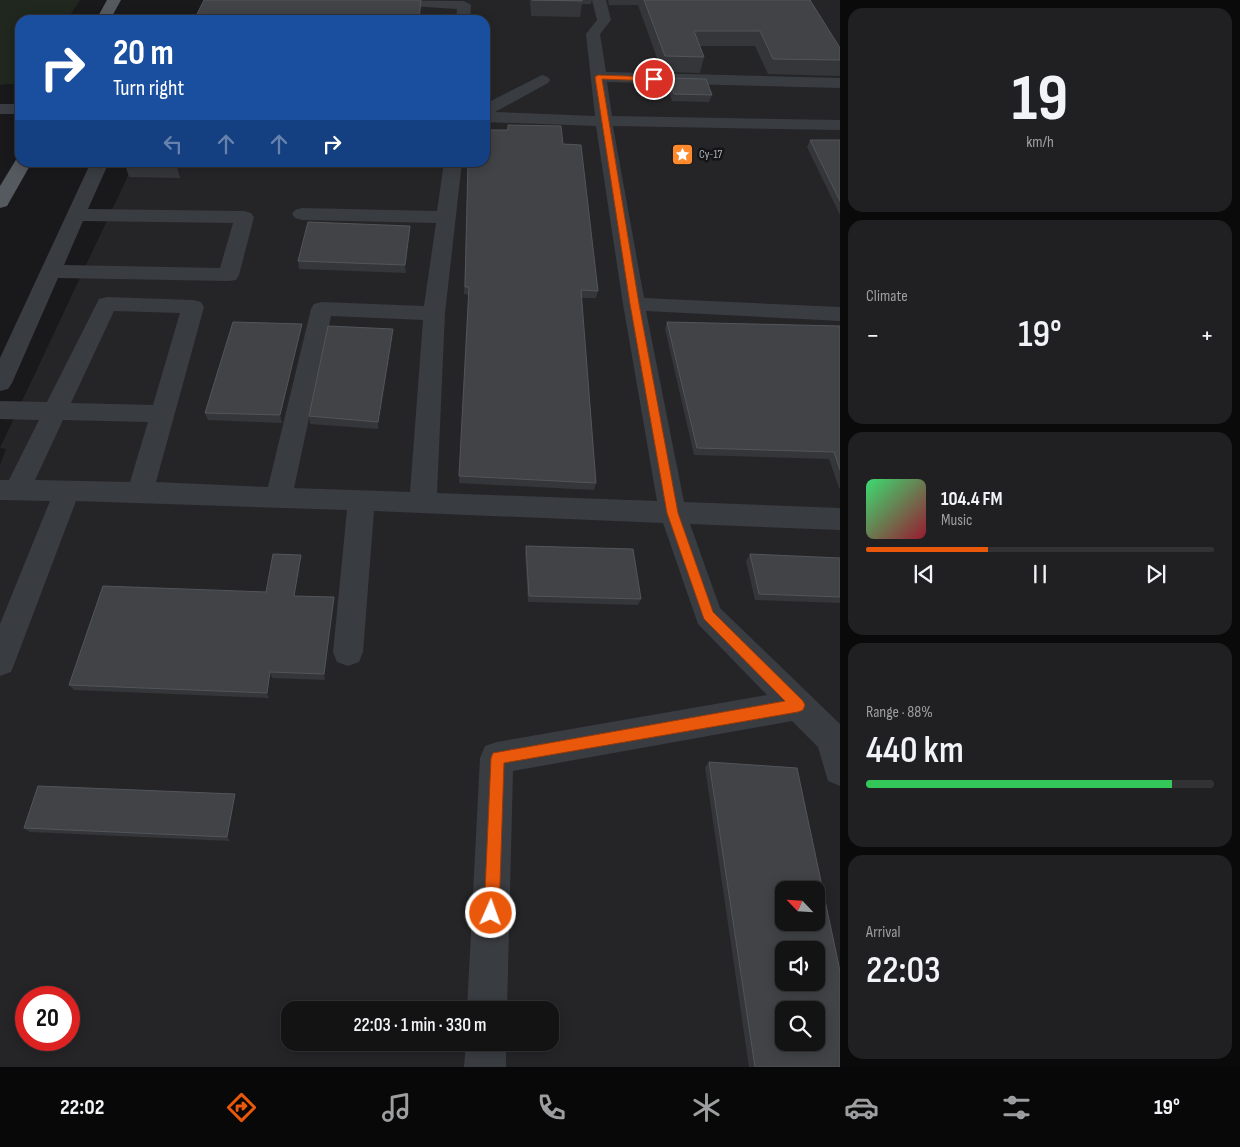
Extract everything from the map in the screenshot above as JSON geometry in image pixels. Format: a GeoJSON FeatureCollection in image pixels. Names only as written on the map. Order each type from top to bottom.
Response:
{"type":"FeatureCollection","features":[{"type":"Feature","properties":{"kind":"main road"},"geometry":{"type":"LineString","coordinates":[[106,15],[114,0]]}},
{"type":"Feature","properties":{"kind":"main road"},"geometry":{"type":"LineString","coordinates":[[0,202],[20,167]]}},
{"type":"Feature","properties":{"kind":"street"},"geometry":{"type":"LineString","coordinates":[[379,0],[464,5],[463,15]]}},
{"type":"Feature","properties":{"kind":"street"},"geometry":{"type":"LineString","coordinates":[[599,0],[604,20],[593,34],[604,121],[634,304],[673,513],[708,615],[832,739],[840,769]]}},
{"type":"Feature","properties":{"kind":"street"},"geometry":{"type":"LineString","coordinates":[[598,77],[840,83]]}},
{"type":"Feature","properties":{"kind":"street"},"geometry":{"type":"LineString","coordinates":[[490,108],[542,80]]}},
{"type":"Feature","properties":{"kind":"street"},"geometry":{"type":"LineString","coordinates":[[0,109],[15,109]]}},
{"type":"Feature","properties":{"kind":"street"},"geometry":{"type":"LineString","coordinates":[[490,117],[840,125]]}},
{"type":"Feature","properties":{"kind":"street"},"geometry":{"type":"LineString","coordinates":[[0,384],[98,167]]}},
{"type":"Feature","properties":{"kind":"street"},"geometry":{"type":"LineString","coordinates":[[423,503],[434,312],[452,167]]}},
{"type":"Feature","properties":{"kind":"street"},"geometry":{"type":"LineString","coordinates":[[302,214],[446,218]]}},
{"type":"Feature","properties":{"kind":"street"},"geometry":{"type":"LineString","coordinates":[[51,271],[229,275],[244,217],[76,215]]}},
{"type":"Feature","properties":{"kind":"street"},"geometry":{"type":"LineString","coordinates":[[140,492],[193,307],[107,304],[54,411],[8,490],[140,492],[840,519]]}},
{"type":"Feature","properties":{"kind":"street"},"geometry":{"type":"LineString","coordinates":[[634,304],[840,314]]}},
{"type":"Feature","properties":{"kind":"street"},"geometry":{"type":"LineString","coordinates":[[279,497],[322,309],[434,312]]}},
{"type":"Feature","properties":{"kind":"street"},"geometry":{"type":"LineString","coordinates":[[0,410],[162,414]]}},
{"type":"Feature","properties":{"kind":"street"},"geometry":{"type":"LineString","coordinates":[[0,662],[67,491]]}},
{"type":"Feature","properties":{"kind":"street"},"geometry":{"type":"LineString","coordinates":[[348,652],[361,501]]}},
{"type":"Feature","properties":{"kind":"street"},"geometry":{"type":"LineString","coordinates":[[488,1001],[497,758],[798,705]]}},
{"type":"Feature","properties":{"kind":"street"},"geometry":{"type":"LineString","coordinates":[[485,1067],[486,1051]]}},
{"type":"Feature","properties":{"kind":"shaded area"},"geometry":{"type":"Polygon","coordinates":[[[0,0],[80,0],[70,15],[15,15],[15,84],[0,85],[0,0]]]}},
{"type":"Feature","properties":{"kind":"shaded area"},"geometry":{"type":"Polygon","coordinates":[[[210,0],[840,0],[840,1067],[0,1067],[0,465],[6,449],[0,448],[132,167],[490,167],[490,15],[203,15],[210,0]]]}},
{"type":"Feature","properties":{"kind":"building"},"geometry":{"type":"Polygon","coordinates":[[[204,0],[421,0],[420,15],[196,15],[204,0]]]}},
{"type":"Feature","properties":{"kind":"building"},"geometry":{"type":"Polygon","coordinates":[[[533,0],[582,0],[582,1],[533,0]]]}},
{"type":"Feature","properties":{"kind":"building"},"geometry":{"type":"Polygon","coordinates":[[[644,0],[810,0],[840,48],[840,60],[773,59],[760,31],[694,31],[704,57],[665,56],[644,0]]]}},
{"type":"Feature","properties":{"kind":"building"},"geometry":{"type":"Polygon","coordinates":[[[668,78],[706,79],[712,95],[674,94],[668,78]]]}},
{"type":"Feature","properties":{"kind":"building"},"geometry":{"type":"Polygon","coordinates":[[[508,125],[561,126],[563,144],[581,145],[598,291],[581,290],[596,483],[459,476],[469,287],[465,287],[468,167],[490,167],[490,130],[508,130],[508,125]]]}},
{"type":"Feature","properties":{"kind":"building"},"geometry":{"type":"Polygon","coordinates":[[[810,140],[840,140],[840,201],[810,140]]]}},
{"type":"Feature","properties":{"kind":"building"},"geometry":{"type":"Polygon","coordinates":[[[308,222],[410,226],[405,265],[298,261],[308,222]]]}},
{"type":"Feature","properties":{"kind":"building"},"geometry":{"type":"Polygon","coordinates":[[[233,322],[302,324],[280,415],[205,413],[233,322]]]}},
{"type":"Feature","properties":{"kind":"building"},"geometry":{"type":"Polygon","coordinates":[[[667,322],[840,326],[840,470],[834,452],[697,448],[667,322]]]}},
{"type":"Feature","properties":{"kind":"building"},"geometry":{"type":"Polygon","coordinates":[[[328,326],[393,329],[378,422],[309,416],[328,326]]]}},
{"type":"Feature","properties":{"kind":"building"},"geometry":{"type":"Polygon","coordinates":[[[526,546],[633,549],[641,599],[529,596],[526,546]]]}},
{"type":"Feature","properties":{"kind":"building"},"geometry":{"type":"Polygon","coordinates":[[[273,554],[301,555],[294,596],[334,597],[324,674],[270,672],[267,693],[69,685],[103,586],[266,592],[273,554]]]}},
{"type":"Feature","properties":{"kind":"building"},"geometry":{"type":"Polygon","coordinates":[[[750,554],[840,558],[840,597],[759,594],[750,554]]]}},
{"type":"Feature","properties":{"kind":"building"},"geometry":{"type":"Polygon","coordinates":[[[709,762],[797,768],[821,881],[775,881],[775,931],[825,931],[825,900],[840,971],[840,1067],[755,1067],[709,762]]]}},
{"type":"Feature","properties":{"kind":"building"},"geometry":{"type":"Polygon","coordinates":[[[38,786],[235,794],[227,837],[24,828],[38,786]]]}},
{"type":"Feature","properties":{"kind":"place","name":"Су-17"},"geometry":{"type":"Point","coordinates":[683,154]}},
{"type":"Feature","properties":{"kind":"route"},"geometry":{"type":"LineString","coordinates":[[491,913],[497,758],[798,705],[708,615],[673,513],[634,304],[598,77],[654,79]]}}]}
